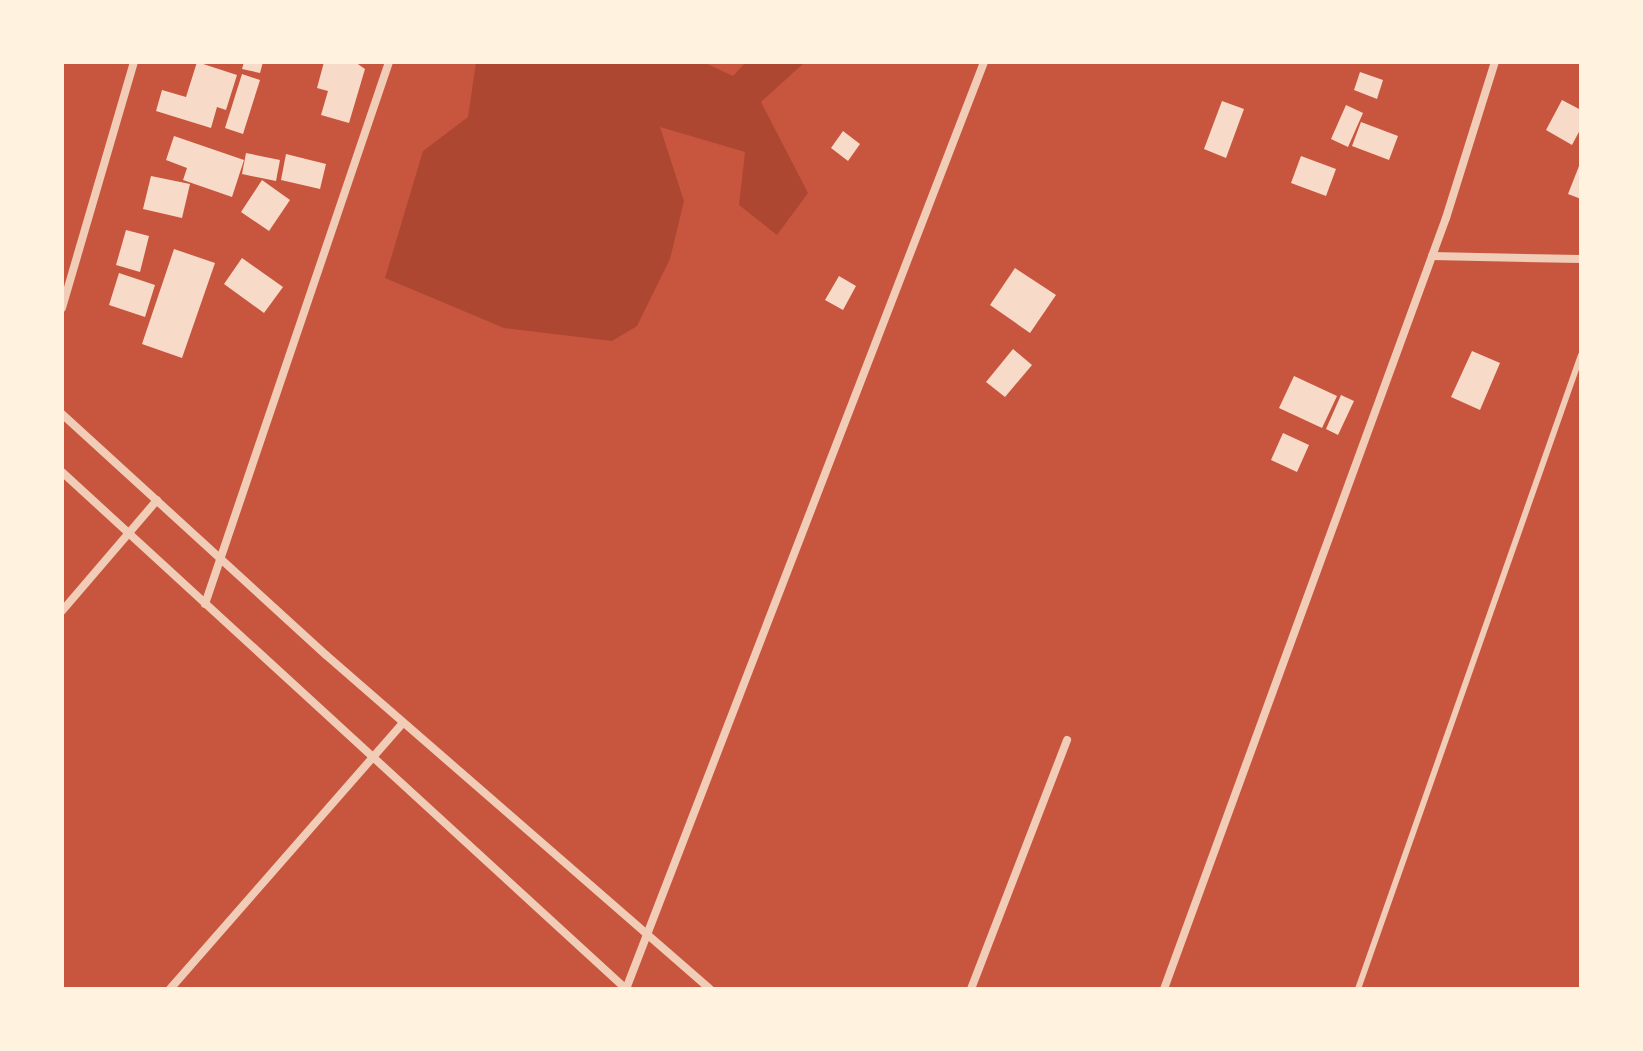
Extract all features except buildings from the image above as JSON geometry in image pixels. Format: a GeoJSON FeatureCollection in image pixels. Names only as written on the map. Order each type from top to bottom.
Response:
{"type":"FeatureCollection","features":[{"type":"Feature","properties":{"kind":"street"},"geometry":{"type":"LineString","coordinates":[[62,308],[134,62]]}},
{"type":"Feature","properties":{"kind":"street"},"geometry":{"type":"LineString","coordinates":[[205,604],[389,62]]}},
{"type":"Feature","properties":{"kind":"street"},"geometry":{"type":"LineString","coordinates":[[62,472],[626,989],[649,937],[984,62]]}},
{"type":"Feature","properties":{"kind":"street"},"geometry":{"type":"LineString","coordinates":[[1164,989],[1432,256],[1495,62]]}},
{"type":"Feature","properties":{"kind":"street"},"geometry":{"type":"LineString","coordinates":[[1432,256],[1581,259]]}},
{"type":"Feature","properties":{"kind":"street"},"geometry":{"type":"LineString","coordinates":[[62,414],[403,723],[710,989]]}},
{"type":"Feature","properties":{"kind":"street"},"geometry":{"type":"LineString","coordinates":[[62,611],[157,500]]}},
{"type":"Feature","properties":{"kind":"street"},"geometry":{"type":"LineString","coordinates":[[170,989],[403,723]]}},
{"type":"Feature","properties":{"kind":"street"},"geometry":{"type":"LineString","coordinates":[[971,989],[1067,740]]}},
{"type":"Feature","properties":{"kind":"lane"},"geometry":{"type":"LineString","coordinates":[[1358,989],[1581,355]]}},
{"type":"Feature","properties":{"kind":"shaded area"},"geometry":{"type":"Polygon","coordinates":[[[476,62],[703,62],[733,76],[746,62],[805,62],[761,102],[808,193],[777,235],[739,205],[745,152],[660,127],[684,201],[670,259],[637,326],[612,341],[504,328],[385,278],[423,151],[468,117],[476,62]]]}}]}
